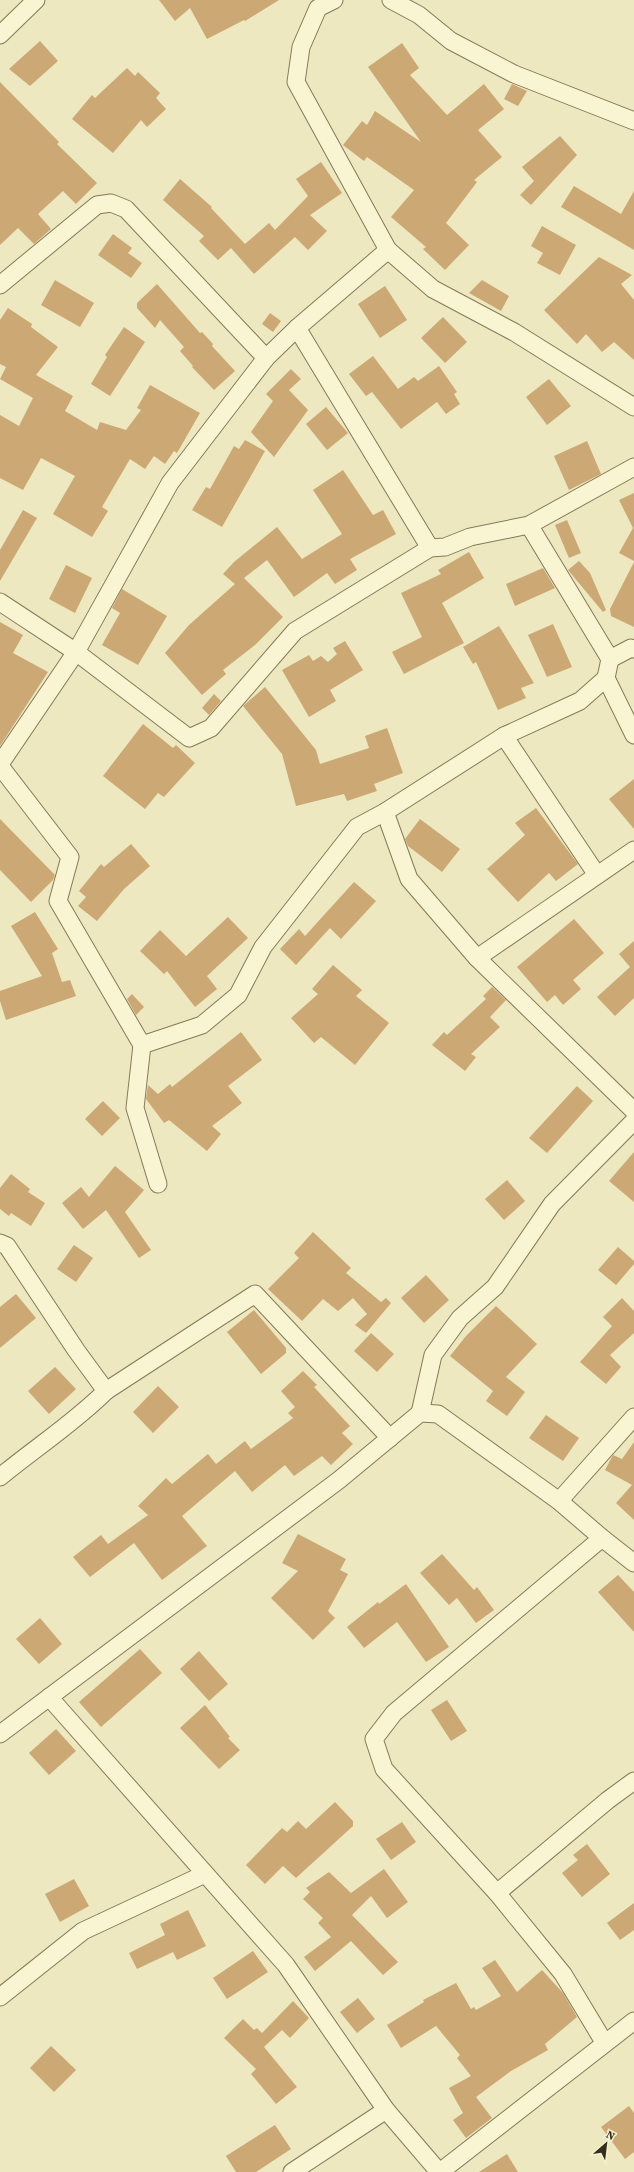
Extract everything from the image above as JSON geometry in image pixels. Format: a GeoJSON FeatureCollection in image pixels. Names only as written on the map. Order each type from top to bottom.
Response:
{"type":"FeatureCollection","features":[{"type":"Feature","properties":{"kind":"street"},"geometry":{"type":"LineString","coordinates":[[0,35],[36,0]]}},
{"type":"Feature","properties":{"kind":"street"},"geometry":{"type":"LineString","coordinates":[[334,0],[318,8],[301,47],[296,82],[388,250],[433,289],[514,332],[634,407]]}},
{"type":"Feature","properties":{"kind":"street"},"geometry":{"type":"LineString","coordinates":[[391,0],[419,15],[451,41],[514,74],[634,121]]}},
{"type":"Feature","properties":{"kind":"street"},"geometry":{"type":"LineString","coordinates":[[0,286],[97,205],[111,203],[126,209],[266,358]]}},
{"type":"Feature","properties":{"kind":"street"},"geometry":{"type":"LineString","coordinates":[[158,1184],[135,1108],[142,1046],[58,901],[70,857],[0,765],[76,652],[170,483],[266,358],[297,328],[388,250]]}},
{"type":"Feature","properties":{"kind":"street"},"geometry":{"type":"LineString","coordinates":[[297,328],[430,548]]}},
{"type":"Feature","properties":{"kind":"street"},"geometry":{"type":"LineString","coordinates":[[0,602],[76,652],[189,738],[211,728],[295,631],[430,548],[445,547],[470,537],[529,525],[634,467]]}},
{"type":"Feature","properties":{"kind":"street"},"geometry":{"type":"LineString","coordinates":[[142,1046],[202,1025],[238,995],[263,947],[357,827],[384,812],[504,736],[580,701],[606,678],[610,659],[529,525]]}},
{"type":"Feature","properties":{"kind":"street"},"geometry":{"type":"LineString","coordinates":[[610,659],[631,648],[634,649]]}},
{"type":"Feature","properties":{"kind":"street"},"geometry":{"type":"LineString","coordinates":[[606,678],[634,736]]}},
{"type":"Feature","properties":{"kind":"street"},"geometry":{"type":"LineString","coordinates":[[504,736],[597,875]]}},
{"type":"Feature","properties":{"kind":"street"},"geometry":{"type":"LineString","coordinates":[[384,812],[409,879],[477,958],[634,1111]]}},
{"type":"Feature","properties":{"kind":"street"},"geometry":{"type":"LineString","coordinates":[[477,958],[634,850]]}},
{"type":"Feature","properties":{"kind":"street"},"geometry":{"type":"LineString","coordinates":[[0,1734],[339,1480],[420,1413],[433,1355],[460,1318],[495,1287],[552,1204],[634,1121]]}},
{"type":"Feature","properties":{"kind":"street"},"geometry":{"type":"LineString","coordinates":[[0,1243],[7,1246],[76,1350],[106,1391]]}},
{"type":"Feature","properties":{"kind":"street"},"geometry":{"type":"LineString","coordinates":[[0,1477],[85,1411],[106,1391],[255,1294],[390,1438]]}},
{"type":"Feature","properties":{"kind":"street"},"geometry":{"type":"LineString","coordinates":[[420,1413],[438,1414],[559,1501],[634,1563]]}},
{"type":"Feature","properties":{"kind":"street"},"geometry":{"type":"LineString","coordinates":[[559,1501],[634,1417]]}},
{"type":"Feature","properties":{"kind":"street"},"geometry":{"type":"LineString","coordinates":[[602,1538],[394,1713],[374,1739],[384,1769],[497,1893],[563,1974],[604,2042]]}},
{"type":"Feature","properties":{"kind":"street"},"geometry":{"type":"LineString","coordinates":[[49,1697],[286,1965],[386,2110],[439,2172],[634,2020]]}},
{"type":"Feature","properties":{"kind":"street"},"geometry":{"type":"LineString","coordinates":[[497,1893],[608,1800],[634,1781]]}},
{"type":"Feature","properties":{"kind":"street"},"geometry":{"type":"LineString","coordinates":[[0,1997],[83,1931],[205,1874]]}},
{"type":"Feature","properties":{"kind":"street"},"geometry":{"type":"LineString","coordinates":[[292,2172],[386,2110]]}},
{"type":"Feature","properties":{"kind":"building"},"geometry":{"type":"Polygon","coordinates":[[[159,0],[279,0],[245,21],[244,20],[207,39],[190,8],[175,21],[159,0]]]}},
{"type":"Feature","properties":{"kind":"building"},"geometry":{"type":"Polygon","coordinates":[[[40,41],[58,61],[30,86],[9,69],[40,41]]]}},
{"type":"Feature","properties":{"kind":"building"},"geometry":{"type":"Polygon","coordinates":[[[402,43],[419,68],[410,75],[447,115],[484,84],[504,109],[478,130],[502,157],[474,180],[477,182],[446,223],[469,245],[445,270],[423,249],[426,247],[391,217],[414,190],[367,157],[364,161],[343,145],[362,121],[367,125],[375,111],[421,142],[368,67],[402,43]]]}},
{"type":"Feature","properties":{"kind":"building"},"geometry":{"type":"Polygon","coordinates":[[[127,68],[135,76],[138,72],[160,93],[156,98],[166,109],[147,127],[141,120],[113,153],[72,119],[92,95],[95,98],[127,68]]]}},
{"type":"Feature","properties":{"kind":"building"},"geometry":{"type":"Polygon","coordinates":[[[0,82],[59,142],[57,144],[97,183],[76,204],[63,191],[38,214],[51,229],[34,244],[18,228],[0,245],[0,82]]]}},
{"type":"Feature","properties":{"kind":"building"},"geometry":{"type":"Polygon","coordinates":[[[512,84],[527,91],[518,106],[504,99],[512,84]]]}},
{"type":"Feature","properties":{"kind":"building"},"geometry":{"type":"Polygon","coordinates":[[[560,136],[577,155],[531,205],[520,195],[534,181],[522,167],[560,136]]]}},
{"type":"Feature","properties":{"kind":"building"},"geometry":{"type":"Polygon","coordinates":[[[321,162],[342,193],[310,215],[327,231],[308,250],[295,237],[254,274],[231,248],[218,260],[199,241],[204,236],[163,200],[180,179],[212,207],[211,208],[245,244],[269,223],[275,230],[308,196],[296,179],[321,162]]]}},
{"type":"Feature","properties":{"kind":"building"},"geometry":{"type":"Polygon","coordinates":[[[574,186],[621,214],[634,191],[634,250],[561,207],[574,186]]]}},
{"type":"Feature","properties":{"kind":"building"},"geometry":{"type":"Polygon","coordinates":[[[542,226],[576,245],[560,275],[537,263],[543,253],[531,246],[542,226]]]}},
{"type":"Feature","properties":{"kind":"building"},"geometry":{"type":"Polygon","coordinates":[[[113,234],[132,248],[128,253],[142,263],[131,278],[98,255],[113,234]]]}},
{"type":"Feature","properties":{"kind":"building"},"geometry":{"type":"Polygon","coordinates":[[[599,257],[632,275],[621,284],[634,300],[634,360],[614,342],[602,352],[586,334],[577,344],[544,310],[599,257]]]}},
{"type":"Feature","properties":{"kind":"building"},"geometry":{"type":"Polygon","coordinates":[[[55,280],[94,303],[80,327],[41,305],[55,280]]]}},
{"type":"Feature","properties":{"kind":"building"},"geometry":{"type":"Polygon","coordinates":[[[482,280],[509,296],[501,311],[469,293],[482,280]]]}},
{"type":"Feature","properties":{"kind":"building"},"geometry":{"type":"Polygon","coordinates":[[[157,284],[200,333],[202,332],[213,344],[212,346],[235,371],[214,390],[192,367],[193,366],[180,351],[184,347],[160,320],[155,328],[137,308],[137,303],[157,284]]]}},
{"type":"Feature","properties":{"kind":"building"},"geometry":{"type":"Polygon","coordinates":[[[385,286],[407,320],[380,338],[358,304],[385,286]]]}},
{"type":"Feature","properties":{"kind":"building"},"geometry":{"type":"Polygon","coordinates":[[[8,308],[32,324],[31,327],[58,347],[36,375],[73,396],[65,411],[97,430],[100,422],[126,430],[141,410],[137,408],[150,385],[200,413],[177,453],[174,451],[165,464],[154,456],[145,469],[130,459],[102,507],[108,511],[92,537],[53,514],[75,476],[41,458],[23,490],[0,478],[0,415],[19,426],[33,398],[0,379],[6,367],[0,364],[0,320],[8,308]]]}},
{"type":"Feature","properties":{"kind":"building"},"geometry":{"type":"Polygon","coordinates":[[[270,313],[281,321],[273,332],[262,324],[270,313]]]}},
{"type":"Feature","properties":{"kind":"building"},"geometry":{"type":"Polygon","coordinates":[[[443,317],[467,342],[445,363],[421,338],[443,317]]]}},
{"type":"Feature","properties":{"kind":"building"},"geometry":{"type":"Polygon","coordinates":[[[124,327],[145,342],[110,396],[91,384],[107,357],[105,355],[124,327]]]}},
{"type":"Feature","properties":{"kind":"building"},"geometry":{"type":"Polygon","coordinates":[[[373,356],[398,389],[414,377],[418,381],[439,366],[457,392],[454,394],[460,404],[446,414],[437,402],[401,429],[372,392],[366,396],[349,374],[373,356]]]}},
{"type":"Feature","properties":{"kind":"building"},"geometry":{"type":"Polygon","coordinates":[[[291,369],[301,379],[289,390],[308,410],[274,457],[251,432],[273,401],[266,394],[291,369]]]}},
{"type":"Feature","properties":{"kind":"building"},"geometry":{"type":"Polygon","coordinates":[[[549,379],[571,406],[547,425],[526,397],[549,379]]]}},
{"type":"Feature","properties":{"kind":"building"},"geometry":{"type":"Polygon","coordinates":[[[326,407],[348,433],[327,450],[306,424],[326,407]]]}},
{"type":"Feature","properties":{"kind":"building"},"geometry":{"type":"Polygon","coordinates":[[[245,440],[265,451],[222,527],[192,510],[206,487],[210,489],[234,446],[239,449],[245,440]]]}},
{"type":"Feature","properties":{"kind":"building"},"geometry":{"type":"Polygon","coordinates":[[[587,441],[601,474],[569,490],[554,456],[587,441]]]}},
{"type":"Feature","properties":{"kind":"building"},"geometry":{"type":"Polygon","coordinates":[[[343,470],[373,515],[383,510],[396,534],[350,559],[357,570],[335,584],[327,573],[294,597],[267,560],[244,578],[283,617],[255,645],[223,670],[226,674],[202,695],[165,653],[189,625],[235,584],[223,574],[234,562],[277,527],[302,559],[342,534],[313,490],[343,470]]]}},
{"type":"Feature","properties":{"kind":"building"},"geometry":{"type":"Polygon","coordinates":[[[634,493],[634,561],[619,553],[633,528],[619,500],[634,493]]]}},
{"type":"Feature","properties":{"kind":"building"},"geometry":{"type":"Polygon","coordinates":[[[23,510],[37,518],[0,581],[0,550],[23,510]]]}},
{"type":"Feature","properties":{"kind":"building"},"geometry":{"type":"Polygon","coordinates":[[[567,520],[581,553],[569,558],[555,525],[567,520]]]}},
{"type":"Feature","properties":{"kind":"building"},"geometry":{"type":"Polygon","coordinates":[[[469,552],[484,578],[442,603],[464,643],[404,674],[392,652],[422,637],[401,593],[441,574],[438,570],[469,552]]]}},
{"type":"Feature","properties":{"kind":"building"},"geometry":{"type":"Polygon","coordinates":[[[579,561],[590,573],[606,610],[603,612],[568,570],[579,561]]]}},
{"type":"Feature","properties":{"kind":"building"},"geometry":{"type":"Polygon","coordinates":[[[634,562],[634,627],[611,616],[610,609],[634,562]]]}},
{"type":"Feature","properties":{"kind":"building"},"geometry":{"type":"Polygon","coordinates":[[[66,565],[92,578],[75,613],[49,599],[66,565]]]}},
{"type":"Feature","properties":{"kind":"building"},"geometry":{"type":"Polygon","coordinates":[[[543,568],[555,588],[515,606],[506,584],[543,568]]]}},
{"type":"Feature","properties":{"kind":"building"},"geometry":{"type":"Polygon","coordinates":[[[122,589],[167,616],[138,665],[102,645],[120,613],[112,608],[122,589]]]}},
{"type":"Feature","properties":{"kind":"building"},"geometry":{"type":"Polygon","coordinates":[[[0,622],[23,635],[13,653],[48,672],[0,746],[0,622]]]}},
{"type":"Feature","properties":{"kind":"building"},"geometry":{"type":"Polygon","coordinates":[[[553,624],[572,667],[547,677],[528,635],[553,624]]]}},
{"type":"Feature","properties":{"kind":"building"},"geometry":{"type":"Polygon","coordinates":[[[499,626],[534,683],[521,688],[526,698],[498,710],[476,662],[473,664],[463,647],[499,626]]]}},
{"type":"Feature","properties":{"kind":"building"},"geometry":{"type":"Polygon","coordinates":[[[345,641],[363,670],[330,690],[336,701],[309,717],[282,670],[309,655],[313,661],[321,656],[328,662],[337,654],[333,648],[345,641]]]}},
{"type":"Feature","properties":{"kind":"building"},"geometry":{"type":"Polygon","coordinates":[[[265,687],[316,750],[320,764],[369,748],[365,736],[387,728],[403,773],[374,784],[377,791],[347,801],[344,794],[296,806],[282,754],[243,706],[265,687]]]}},
{"type":"Feature","properties":{"kind":"building"},"geometry":{"type":"Polygon","coordinates":[[[214,694],[221,701],[209,715],[202,708],[214,694]]]}},
{"type":"Feature","properties":{"kind":"building"},"geometry":{"type":"Polygon","coordinates":[[[143,724],[173,748],[176,745],[195,763],[164,797],[158,793],[145,809],[103,776],[143,724]]]}},
{"type":"Feature","properties":{"kind":"building"},"geometry":{"type":"Polygon","coordinates":[[[634,779],[634,829],[609,799],[634,779]]]}},
{"type":"Feature","properties":{"kind":"building"},"geometry":{"type":"Polygon","coordinates":[[[536,808],[578,864],[556,881],[549,873],[518,902],[487,869],[525,835],[515,823],[536,808]]]}},
{"type":"Feature","properties":{"kind":"building"},"geometry":{"type":"Polygon","coordinates":[[[0,819],[55,875],[53,880],[31,902],[0,870],[0,819]]]}},
{"type":"Feature","properties":{"kind":"building"},"geometry":{"type":"Polygon","coordinates":[[[420,819],[460,849],[442,872],[408,846],[405,839],[420,819]]]}},
{"type":"Feature","properties":{"kind":"building"},"geometry":{"type":"Polygon","coordinates":[[[131,844],[150,866],[124,889],[97,921],[78,906],[86,897],[79,891],[101,864],[104,867],[131,844]]]}},
{"type":"Feature","properties":{"kind":"building"},"geometry":{"type":"Polygon","coordinates":[[[354,882],[376,901],[341,939],[330,928],[296,965],[280,949],[299,929],[305,936],[354,882]]]}},
{"type":"Feature","properties":{"kind":"building"},"geometry":{"type":"Polygon","coordinates":[[[35,912],[58,949],[52,953],[62,982],[70,980],[76,996],[6,1020],[0,1001],[0,991],[42,976],[11,926],[35,912]]]}},
{"type":"Feature","properties":{"kind":"building"},"geometry":{"type":"Polygon","coordinates":[[[228,917],[248,938],[207,976],[217,989],[195,1007],[167,971],[164,974],[140,951],[160,930],[186,956],[228,917]]]}},
{"type":"Feature","properties":{"kind":"building"},"geometry":{"type":"Polygon","coordinates":[[[574,919],[604,953],[573,980],[581,989],[563,1005],[555,995],[547,1002],[517,967],[574,919]]]}},
{"type":"Feature","properties":{"kind":"building"},"geometry":{"type":"Polygon","coordinates":[[[634,941],[634,998],[615,1016],[597,997],[630,967],[619,954],[634,941]]]}},
{"type":"Feature","properties":{"kind":"building"},"geometry":{"type":"Polygon","coordinates":[[[333,965],[362,990],[356,996],[389,1023],[355,1065],[321,1037],[314,1043],[291,1018],[318,994],[312,989],[333,965]]]}},
{"type":"Feature","properties":{"kind":"building"},"geometry":{"type":"Polygon","coordinates":[[[492,987],[506,1000],[490,1017],[500,1027],[471,1054],[476,1057],[465,1071],[432,1045],[444,1032],[447,1035],[486,999],[483,996],[492,987]]]}},
{"type":"Feature","properties":{"kind":"building"},"geometry":{"type":"Polygon","coordinates":[[[132,994],[144,1007],[136,1015],[127,999],[132,994]]]}},
{"type":"Feature","properties":{"kind":"building"},"geometry":{"type":"Polygon","coordinates":[[[241,1032],[262,1060],[228,1086],[242,1103],[212,1126],[221,1134],[207,1151],[169,1120],[164,1123],[146,1099],[148,1085],[158,1094],[170,1084],[172,1087],[241,1032]]]}},
{"type":"Feature","properties":{"kind":"building"},"geometry":{"type":"Polygon","coordinates":[[[577,1086],[593,1101],[547,1153],[529,1138],[577,1086]]]}},
{"type":"Feature","properties":{"kind":"building"},"geometry":{"type":"Polygon","coordinates":[[[103,1101],[120,1118],[102,1136],[85,1119],[103,1101]]]}},
{"type":"Feature","properties":{"kind":"building"},"geometry":{"type":"Polygon","coordinates":[[[634,1152],[634,1202],[609,1181],[634,1152]]]}},
{"type":"Feature","properties":{"kind":"building"},"geometry":{"type":"Polygon","coordinates":[[[115,1166],[144,1190],[125,1212],[151,1250],[139,1258],[106,1210],[83,1229],[62,1203],[81,1187],[89,1197],[115,1166]]]}},
{"type":"Feature","properties":{"kind":"building"},"geometry":{"type":"Polygon","coordinates":[[[11,1174],[30,1189],[28,1192],[45,1203],[31,1226],[11,1213],[9,1216],[0,1209],[0,1188],[11,1174]]]}},
{"type":"Feature","properties":{"kind":"building"},"geometry":{"type":"Polygon","coordinates":[[[507,1180],[525,1201],[504,1220],[485,1199],[507,1180]]]}},
{"type":"Feature","properties":{"kind":"building"},"geometry":{"type":"Polygon","coordinates":[[[313,1232],[351,1268],[346,1273],[381,1302],[386,1298],[391,1303],[366,1333],[355,1325],[367,1314],[353,1298],[338,1311],[323,1299],[302,1321],[268,1289],[299,1258],[294,1253],[313,1232]]]}},
{"type":"Feature","properties":{"kind":"building"},"geometry":{"type":"Polygon","coordinates":[[[74,1245],[93,1258],[76,1282],[57,1269],[74,1245]]]}},
{"type":"Feature","properties":{"kind":"building"},"geometry":{"type":"Polygon","coordinates":[[[618,1247],[634,1261],[634,1264],[616,1285],[598,1270],[618,1247]]]}},
{"type":"Feature","properties":{"kind":"building"},"geometry":{"type":"Polygon","coordinates":[[[426,1275],[449,1300],[424,1323],[401,1298],[426,1275]]]}},
{"type":"Feature","properties":{"kind":"building"},"geometry":{"type":"Polygon","coordinates":[[[16,1294],[36,1318],[0,1348],[0,1307],[16,1294]]]}},
{"type":"Feature","properties":{"kind":"building"},"geometry":{"type":"Polygon","coordinates":[[[622,1298],[634,1311],[634,1333],[610,1355],[621,1367],[606,1384],[580,1362],[612,1326],[603,1317],[622,1298]]]}},
{"type":"Feature","properties":{"kind":"building"},"geometry":{"type":"Polygon","coordinates":[[[496,1306],[537,1344],[506,1377],[525,1392],[507,1416],[486,1401],[493,1391],[450,1356],[466,1336],[496,1306]]]}},
{"type":"Feature","properties":{"kind":"building"},"geometry":{"type":"Polygon","coordinates":[[[254,1310],[286,1348],[286,1353],[261,1374],[227,1332],[254,1310]]]}},
{"type":"Feature","properties":{"kind":"building"},"geometry":{"type":"Polygon","coordinates":[[[371,1333],[394,1354],[377,1372],[354,1351],[371,1333]]]}},
{"type":"Feature","properties":{"kind":"building"},"geometry":{"type":"Polygon","coordinates":[[[55,1367],[76,1389],[49,1414],[28,1391],[55,1367]]]}},
{"type":"Feature","properties":{"kind":"building"},"geometry":{"type":"Polygon","coordinates":[[[303,1371],[317,1385],[314,1387],[350,1426],[342,1433],[353,1444],[331,1465],[322,1456],[294,1476],[285,1465],[252,1492],[235,1471],[182,1516],[207,1546],[162,1580],[134,1543],[90,1577],[73,1557],[101,1535],[108,1544],[148,1515],[138,1506],[166,1478],[172,1484],[208,1454],[216,1464],[245,1441],[251,1449],[293,1418],[288,1413],[295,1407],[281,1391],[303,1371]]]}},
{"type":"Feature","properties":{"kind":"building"},"geometry":{"type":"Polygon","coordinates":[[[158,1386],[179,1407],[153,1433],[133,1412],[158,1386]]]}},
{"type":"Feature","properties":{"kind":"building"},"geometry":{"type":"Polygon","coordinates":[[[546,1415],[579,1438],[563,1461],[529,1438],[546,1415]]]}},
{"type":"Feature","properties":{"kind":"building"},"geometry":{"type":"Polygon","coordinates":[[[634,1442],[634,1520],[616,1503],[632,1485],[605,1470],[613,1455],[622,1459],[634,1442]]]}},
{"type":"Feature","properties":{"kind":"building"},"geometry":{"type":"Polygon","coordinates":[[[298,1534],[346,1559],[340,1570],[348,1574],[328,1611],[335,1618],[313,1640],[271,1598],[298,1571],[282,1563],[298,1534]]]}},
{"type":"Feature","properties":{"kind":"building"},"geometry":{"type":"Polygon","coordinates":[[[442,1554],[474,1590],[477,1587],[494,1610],[476,1623],[457,1598],[449,1605],[420,1573],[442,1554]]]}},
{"type":"Feature","properties":{"kind":"building"},"geometry":{"type":"Polygon","coordinates":[[[618,1575],[634,1592],[634,1632],[598,1592],[618,1575]]]}},
{"type":"Feature","properties":{"kind":"building"},"geometry":{"type":"Polygon","coordinates":[[[406,1584],[449,1647],[426,1662],[397,1622],[364,1648],[347,1627],[378,1602],[379,1604],[406,1584]]]}},
{"type":"Feature","properties":{"kind":"building"},"geometry":{"type":"Polygon","coordinates":[[[40,1618],[62,1644],[39,1664],[16,1639],[40,1618]]]}},
{"type":"Feature","properties":{"kind":"building"},"geometry":{"type":"Polygon","coordinates":[[[140,1649],[162,1673],[101,1727],[79,1702],[140,1649]]]}},
{"type":"Feature","properties":{"kind":"building"},"geometry":{"type":"Polygon","coordinates":[[[199,1651],[228,1684],[209,1701],[180,1669],[199,1651]]]}},
{"type":"Feature","properties":{"kind":"building"},"geometry":{"type":"Polygon","coordinates":[[[447,1700],[467,1731],[451,1741],[431,1710],[447,1700]]]}},
{"type":"Feature","properties":{"kind":"building"},"geometry":{"type":"Polygon","coordinates":[[[205,1705],[230,1737],[228,1738],[240,1750],[219,1769],[180,1728],[205,1705]]]}},
{"type":"Feature","properties":{"kind":"building"},"geometry":{"type":"Polygon","coordinates":[[[56,1729],[76,1751],[49,1775],[29,1753],[56,1729]]]}},
{"type":"Feature","properties":{"kind":"building"},"geometry":{"type":"Polygon","coordinates":[[[335,1802],[353,1821],[353,1826],[296,1878],[283,1866],[265,1884],[246,1865],[282,1828],[287,1832],[298,1821],[306,1829],[335,1802]]]}},
{"type":"Feature","properties":{"kind":"building"},"geometry":{"type":"Polygon","coordinates":[[[402,1822],[416,1842],[391,1860],[376,1839],[402,1822]]]}},
{"type":"Feature","properties":{"kind":"building"},"geometry":{"type":"Polygon","coordinates":[[[587,1844],[610,1874],[582,1897],[562,1873],[578,1860],[573,1855],[587,1844]]]}},
{"type":"Feature","properties":{"kind":"building"},"geometry":{"type":"Polygon","coordinates":[[[384,1869],[408,1902],[387,1918],[371,1896],[352,1915],[398,1962],[383,1975],[351,1941],[315,1971],[304,1957],[331,1937],[318,1923],[323,1918],[303,1899],[310,1892],[306,1888],[329,1872],[351,1893],[384,1869]]]}},
{"type":"Feature","properties":{"kind":"building"},"geometry":{"type":"Polygon","coordinates":[[[74,1879],[89,1906],[60,1922],[45,1894],[74,1879]]]}},
{"type":"Feature","properties":{"kind":"building"},"geometry":{"type":"Polygon","coordinates":[[[634,1903],[634,1930],[620,1940],[607,1923],[634,1903]]]}},
{"type":"Feature","properties":{"kind":"building"},"geometry":{"type":"Polygon","coordinates":[[[188,1910],[206,1946],[177,1960],[173,1952],[137,1969],[129,1953],[165,1935],[160,1924],[188,1910]]]}},
{"type":"Feature","properties":{"kind":"building"},"geometry":{"type":"Polygon","coordinates":[[[253,1951],[268,1972],[227,1999],[213,1978],[253,1951]]]}},
{"type":"Feature","properties":{"kind":"building"},"geometry":{"type":"Polygon","coordinates":[[[495,1960],[517,1992],[542,1970],[563,1993],[577,2017],[545,2044],[548,2050],[511,2071],[476,2097],[492,2118],[466,2138],[453,2120],[463,2113],[449,2088],[471,2076],[457,2058],[460,2055],[436,2026],[401,2048],[387,2025],[424,2002],[423,2000],[456,1983],[471,2009],[474,2007],[476,2010],[501,1996],[482,1968],[495,1960]]]}},
{"type":"Feature","properties":{"kind":"building"},"geometry":{"type":"Polygon","coordinates":[[[358,1998],[375,2019],[357,2033],[340,2012],[358,1998]]]}},
{"type":"Feature","properties":{"kind":"building"},"geometry":{"type":"Polygon","coordinates":[[[293,2001],[309,2018],[290,2038],[282,2030],[264,2047],[297,2087],[276,2104],[251,2074],[256,2069],[224,2038],[243,2019],[254,2030],[257,2028],[262,2033],[293,2001]]]}},
{"type":"Feature","properties":{"kind":"building"},"geometry":{"type":"Polygon","coordinates":[[[51,2046],[76,2070],[54,2092],[30,2068],[51,2046]]]}},
{"type":"Feature","properties":{"kind":"building"},"geometry":{"type":"Polygon","coordinates":[[[629,2106],[634,2113],[634,2152],[625,2159],[601,2127],[629,2106]]]}},
{"type":"Feature","properties":{"kind":"building"},"geometry":{"type":"Polygon","coordinates":[[[275,2125],[291,2149],[256,2172],[236,2172],[226,2156],[275,2125]]]}},
{"type":"Feature","properties":{"kind":"building"},"geometry":{"type":"Polygon","coordinates":[[[507,2154],[518,2172],[479,2172],[507,2154]]]}}]}
